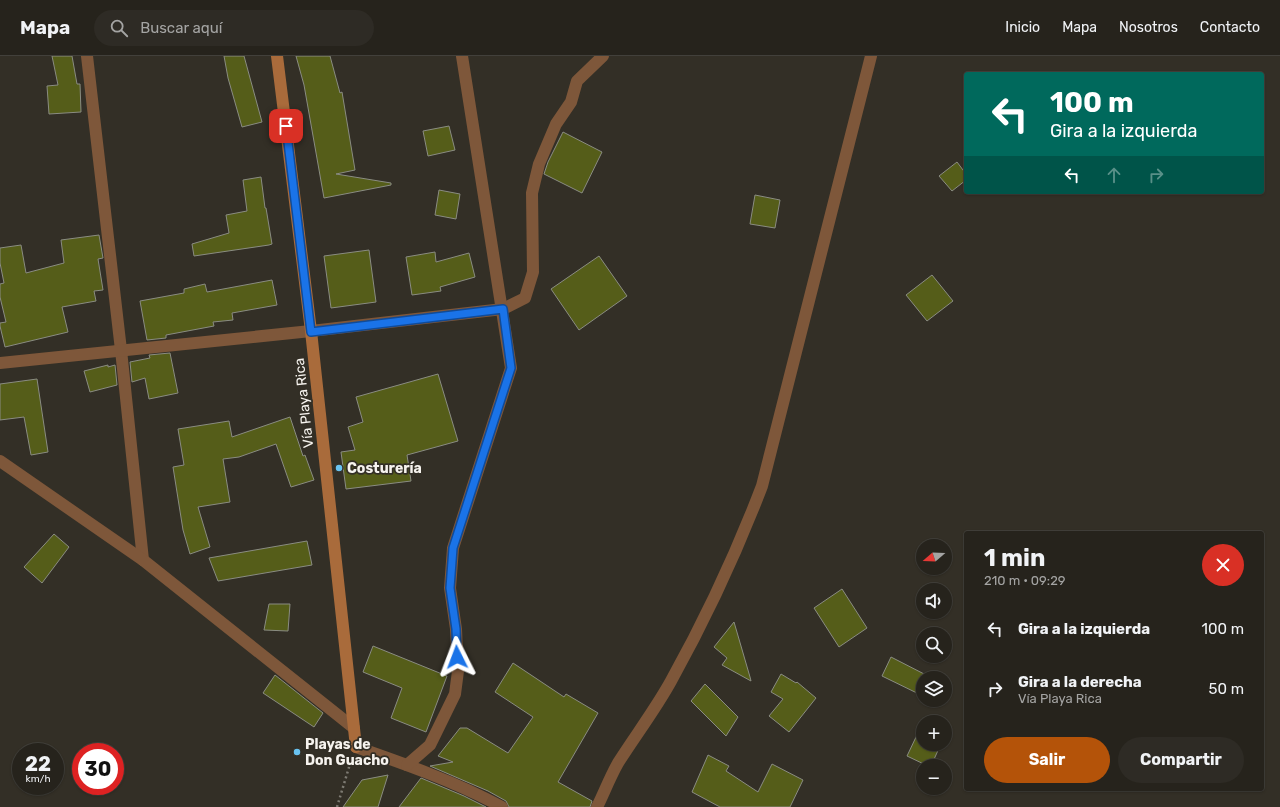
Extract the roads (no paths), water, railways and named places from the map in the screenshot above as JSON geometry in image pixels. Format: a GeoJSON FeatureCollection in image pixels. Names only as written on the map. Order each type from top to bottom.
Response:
{"type":"FeatureCollection","features":[{"type":"Feature","properties":{"kind":"street"},"geometry":{"type":"LineString","coordinates":[[87,56],[121,350],[143,560]]}},
{"type":"Feature","properties":{"kind":"street","name":"Vía Playa Rica"},"geometry":{"type":"LineString","coordinates":[[277,56],[311,332],[356,747],[407,765]]}},
{"type":"Feature","properties":{"kind":"street"},"geometry":{"type":"LineString","coordinates":[[462,56],[503,309],[511,368],[453,548],[450,588],[457,643],[458,670],[455,694],[430,745],[407,765],[480,795],[502,807]]}},
{"type":"Feature","properties":{"kind":"street"},"geometry":{"type":"LineString","coordinates":[[0,363],[311,332],[503,309],[525,298],[533,272],[532,193],[539,164],[556,124],[571,102],[577,81],[603,56]]}},
{"type":"Feature","properties":{"kind":"street"},"geometry":{"type":"LineString","coordinates":[[597,807],[617,764],[666,689],[693,641],[742,539],[762,486],[871,56]]}},
{"type":"Feature","properties":{"kind":"street"},"geometry":{"type":"LineString","coordinates":[[0,461],[143,560],[354,728]]}},
{"type":"Feature","properties":{"kind":"place","name":"Costurería"},"geometry":{"type":"Point","coordinates":[339,468]}},
{"type":"Feature","properties":{"kind":"place","name":"Playas de Don Guacho"},"geometry":{"type":"Point","coordinates":[297,752]}}]}
